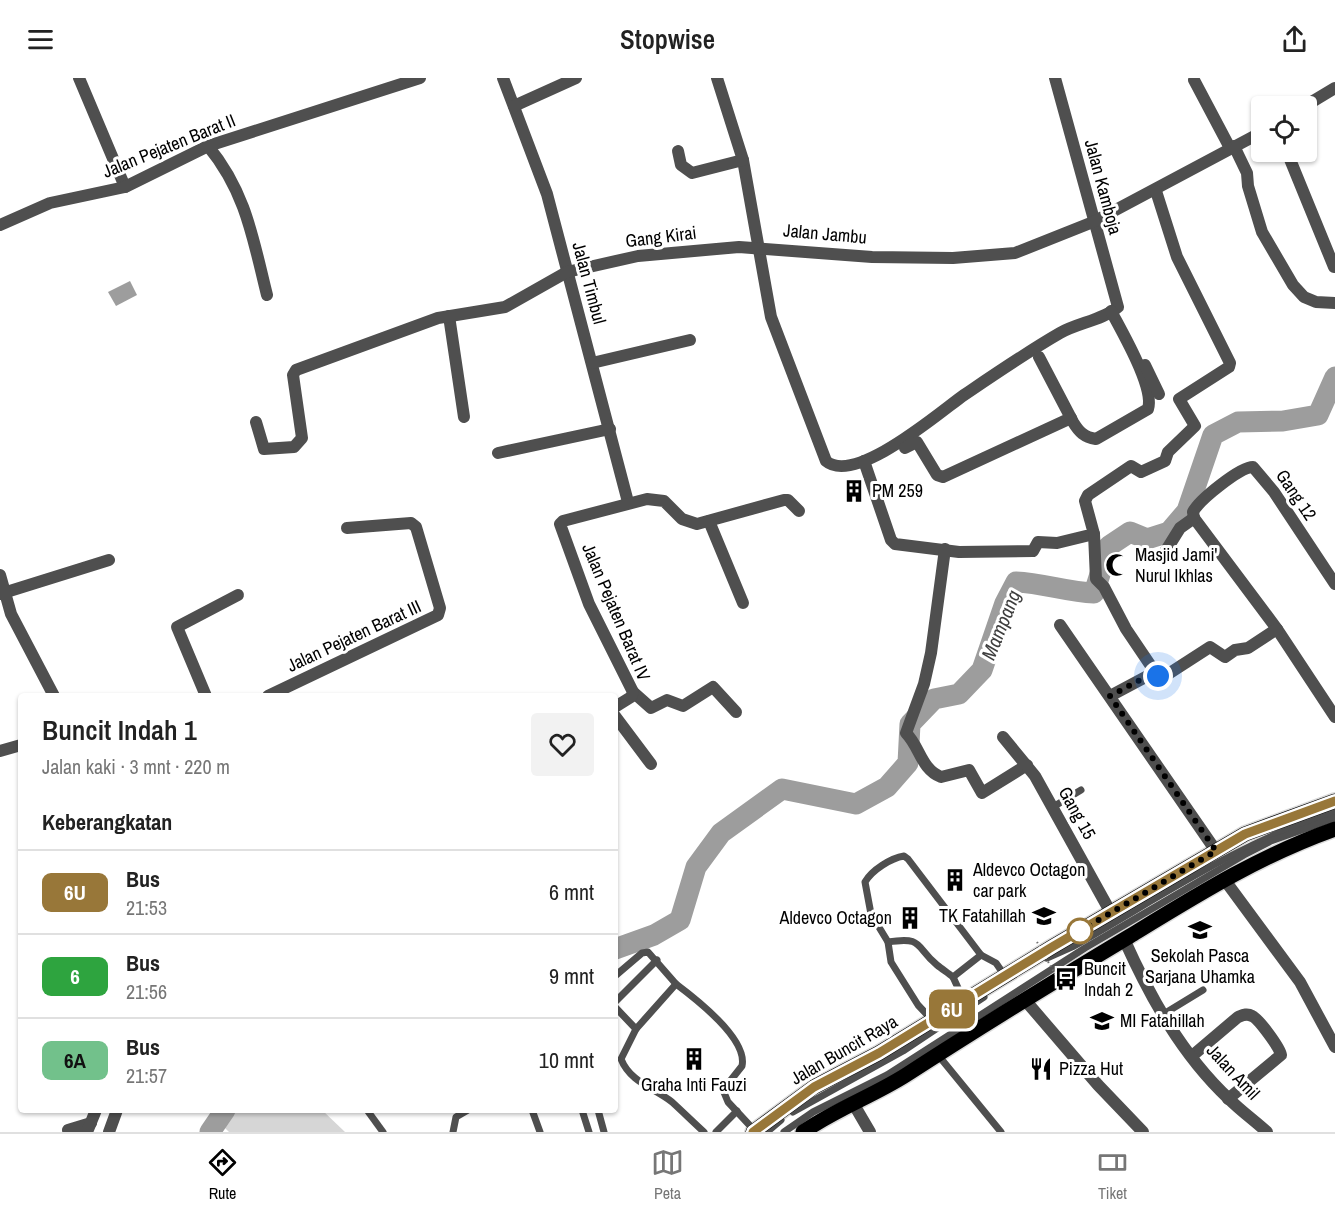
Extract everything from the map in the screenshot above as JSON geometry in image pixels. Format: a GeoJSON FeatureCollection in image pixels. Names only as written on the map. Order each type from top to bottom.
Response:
{"type":"FeatureCollection","features":[{"type":"Feature","properties":{"kind":"main road","name":"Jalan Buncit Raya"},"geometry":{"type":"LineString","coordinates":[[758,1131],[814,1087],[879,1053],[1216,851],[1267,825],[1335,801]]}},
{"type":"Feature","properties":{"kind":"main road"},"geometry":{"type":"LineString","coordinates":[[803,1132],[829,1114],[896,1082],[1024,1000],[1224,879],[1278,851],[1335,829]]}},
{"type":"Feature","properties":{"kind":"street"},"geometry":{"type":"LineString","coordinates":[[79,78],[124,187]]}},
{"type":"Feature","properties":{"kind":"street","name":"Jalan Pejaten Barat II"},"geometry":{"type":"LineString","coordinates":[[0,225],[50,203],[124,187],[208,146],[420,78]]}},
{"type":"Feature","properties":{"kind":"street","name":"Jalan Timbul"},"geometry":{"type":"LineString","coordinates":[[504,78],[547,194],[628,502]]}},
{"type":"Feature","properties":{"kind":"street"},"geometry":{"type":"LineString","coordinates":[[514,106],[576,78]]}},
{"type":"Feature","properties":{"kind":"street","name":"Jalan Jambu"},"geometry":{"type":"LineString","coordinates":[[717,78],[743,160],[760,247],[872,257],[952,258],[1015,253],[1093,222],[1156,191],[1251,138]]}},
{"type":"Feature","properties":{"kind":"street","name":"Jalan Kamboja"},"geometry":{"type":"LineString","coordinates":[[1055,78],[1115,308]]}},
{"type":"Feature","properties":{"kind":"street"},"geometry":{"type":"LineString","coordinates":[[1194,80],[1247,173],[1248,186],[1262,232],[1293,285],[1304,297],[1335,303]]}},
{"type":"Feature","properties":{"kind":"street"},"geometry":{"type":"LineString","coordinates":[[1317,97],[1333,85]]}},
{"type":"Feature","properties":{"kind":"street"},"geometry":{"type":"LineString","coordinates":[[208,146],[238,190],[249,219],[267,295]]}},
{"type":"Feature","properties":{"kind":"street"},"geometry":{"type":"LineString","coordinates":[[678,152],[681,165],[692,173],[743,160]]}},
{"type":"Feature","properties":{"kind":"street"},"geometry":{"type":"LineString","coordinates":[[1291,162],[1334,267]]}},
{"type":"Feature","properties":{"kind":"street"},"geometry":{"type":"LineString","coordinates":[[1156,191],[1177,256],[1230,363],[1228,367],[1179,399],[1195,426],[1168,452],[1165,461],[1141,472],[1131,466],[1088,495],[1085,501],[1094,534],[1100,583],[1155,672],[1162,678],[1210,647],[1225,657],[1237,649],[1248,648],[1277,629]]}},
{"type":"Feature","properties":{"kind":"street"},"geometry":{"type":"LineString","coordinates":[[760,247],[771,317],[826,461],[836,465],[865,464],[917,442],[941,477],[1071,418]]}},
{"type":"Feature","properties":{"kind":"street","name":"Gang Kirai"},"geometry":{"type":"LineString","coordinates":[[256,423],[264,449],[297,446],[302,438],[293,372],[349,349],[449,316],[505,307],[567,272],[638,255],[760,247]]}},
{"type":"Feature","properties":{"kind":"street"},"geometry":{"type":"LineString","coordinates":[[865,464],[909,437],[962,396],[1061,332],[1115,308]]}},
{"type":"Feature","properties":{"kind":"street"},"geometry":{"type":"LineString","coordinates":[[1115,308],[1159,394]]}},
{"type":"Feature","properties":{"kind":"street"},"geometry":{"type":"LineString","coordinates":[[1039,357],[1071,418],[1082,434],[1096,439],[1148,409],[1150,402],[1115,308]]}},
{"type":"Feature","properties":{"kind":"street"},"geometry":{"type":"LineString","coordinates":[[449,316],[464,417]]}},
{"type":"Feature","properties":{"kind":"street"},"geometry":{"type":"LineString","coordinates":[[592,363],[690,340]]}},
{"type":"Feature","properties":{"kind":"street"},"geometry":{"type":"LineString","coordinates":[[498,453],[610,429]]}},
{"type":"Feature","properties":{"kind":"street"},"geometry":{"type":"LineString","coordinates":[[865,464],[893,543],[989,553],[1032,551],[1038,542],[1058,543],[1094,534]]}},
{"type":"Feature","properties":{"kind":"street","name":"Gang 12"},"geometry":{"type":"LineString","coordinates":[[1194,518],[1192,512],[1198,502],[1243,470],[1253,467],[1331,568],[1335,584]]}},
{"type":"Feature","properties":{"kind":"street"},"geometry":{"type":"LineString","coordinates":[[628,502],[659,500],[688,522],[710,521],[783,500],[788,500],[799,511]]}},
{"type":"Feature","properties":{"kind":"street","name":"Jalan Pejaten Barat IV"},"geometry":{"type":"LineString","coordinates":[[618,705],[631,697],[633,692],[589,604],[560,524],[562,521],[628,502]]}},
{"type":"Feature","properties":{"kind":"street"},"geometry":{"type":"LineString","coordinates":[[1162,557],[1180,528],[1194,518],[1277,629],[1335,717]]}},
{"type":"Feature","properties":{"kind":"street"},"geometry":{"type":"LineString","coordinates":[[710,521],[743,603]]}},
{"type":"Feature","properties":{"kind":"street","name":"Jalan Pejaten Barat III"},"geometry":{"type":"LineString","coordinates":[[274,693],[438,615],[440,608],[416,527],[411,523],[347,528]]}},
{"type":"Feature","properties":{"kind":"street"},"geometry":{"type":"LineString","coordinates":[[945,549],[931,653],[910,736],[917,753],[937,776],[969,770],[982,793],[1027,765]]}},
{"type":"Feature","properties":{"kind":"street"},"geometry":{"type":"LineString","coordinates":[[2,594],[109,560]]}},
{"type":"Feature","properties":{"kind":"street"},"geometry":{"type":"LineString","coordinates":[[0,575],[2,594],[19,632],[52,693]]}},
{"type":"Feature","properties":{"kind":"street"},"geometry":{"type":"LineString","coordinates":[[205,693],[177,627],[238,595]]}},
{"type":"Feature","properties":{"kind":"street"},"geometry":{"type":"LineString","coordinates":[[1060,626],[1216,851]]}},
{"type":"Feature","properties":{"kind":"street"},"geometry":{"type":"LineString","coordinates":[[1110,696],[1155,672]]}},
{"type":"Feature","properties":{"kind":"street"},"geometry":{"type":"LineString","coordinates":[[633,692],[651,708],[667,700],[683,706],[713,687],[736,712]]}},
{"type":"Feature","properties":{"kind":"street"},"geometry":{"type":"LineString","coordinates":[[618,720],[651,764]]}},
{"type":"Feature","properties":{"kind":"street","name":"Gang 15"},"geometry":{"type":"LineString","coordinates":[[1004,737],[1027,765],[1053,807],[1111,912]]}},
{"type":"Feature","properties":{"kind":"street"},"geometry":{"type":"LineString","coordinates":[[0,751],[18,746]]}},
{"type":"Feature","properties":{"kind":"street"},"geometry":{"type":"LineString","coordinates":[[1224,879],[1300,982],[1335,1047]]}},
{"type":"Feature","properties":{"kind":"street","name":"Jalan Amil"},"geometry":{"type":"LineString","coordinates":[[1124,939],[1148,993],[1192,1056],[1228,1099],[1268,1132]]}},
{"type":"Feature","properties":{"kind":"street"},"geometry":{"type":"LineString","coordinates":[[1024,1000],[1098,1085],[1143,1132]]}},
{"type":"Feature","properties":{"kind":"street"},"geometry":{"type":"LineString","coordinates":[[1192,1056],[1238,1017],[1246,1014],[1254,1016],[1279,1048],[1281,1055],[1228,1099]]}},
{"type":"Feature","properties":{"kind":"street"},"geometry":{"type":"LineString","coordinates":[[853,1102],[870,1132]]}},
{"type":"Feature","properties":{"kind":"street"},"geometry":{"type":"LineString","coordinates":[[68,1130],[89,1128],[95,1113]]}},
{"type":"Feature","properties":{"kind":"street"},"geometry":{"type":"LineString","coordinates":[[109,1132],[116,1113]]}},
{"type":"Feature","properties":{"kind":"lane"},"geometry":{"type":"LineString","coordinates":[[1053,807],[1081,790]]}},
{"type":"Feature","properties":{"kind":"lane"},"geometry":{"type":"LineString","coordinates":[[618,973],[642,953],[648,952],[676,984],[708,1008],[741,1049],[742,1066],[723,1090],[728,1102],[758,1131],[903,1051],[1044,960],[1084,940],[1246,847],[1301,822],[1335,812]]}},
{"type":"Feature","properties":{"kind":"lane"},"geometry":{"type":"LineString","coordinates":[[784,1132],[813,1112],[887,1075],[1086,948],[1244,855],[1271,842],[1335,819]]}},
{"type":"Feature","properties":{"kind":"lane"},"geometry":{"type":"LineString","coordinates":[[933,1021],[918,1005],[891,962],[888,942],[871,914],[865,882],[885,864],[904,856],[981,955],[996,963],[1005,976]]}},
{"type":"Feature","properties":{"kind":"lane"},"geometry":{"type":"LineString","coordinates":[[888,942],[908,940],[921,945],[937,965],[953,977],[964,1001]]}},
{"type":"Feature","properties":{"kind":"lane"},"geometry":{"type":"LineString","coordinates":[[953,977],[981,955]]}},
{"type":"Feature","properties":{"kind":"lane"},"geometry":{"type":"LineString","coordinates":[[618,999],[657,960]]}},
{"type":"Feature","properties":{"kind":"lane"},"geometry":{"type":"LineString","coordinates":[[676,984],[636,1029],[623,1050],[621,1059],[625,1068],[636,1079],[670,1101],[704,1132]]}},
{"type":"Feature","properties":{"kind":"lane"},"geometry":{"type":"LineString","coordinates":[[1162,1015],[1203,990]]}},
{"type":"Feature","properties":{"kind":"lane"},"geometry":{"type":"LineString","coordinates":[[618,1010],[636,1029]]}},
{"type":"Feature","properties":{"kind":"lane"},"geometry":{"type":"LineString","coordinates":[[938,1054],[1001,1132]]}},
{"type":"Feature","properties":{"kind":"lane"},"geometry":{"type":"LineString","coordinates":[[716,1132],[737,1111]]}},
{"type":"Feature","properties":{"kind":"lane"},"geometry":{"type":"LineString","coordinates":[[369,1113],[383,1132]]}},
{"type":"Feature","properties":{"kind":"lane"},"geometry":{"type":"LineString","coordinates":[[453,1132],[456,1117],[463,1113]]}},
{"type":"Feature","properties":{"kind":"lane"},"geometry":{"type":"LineString","coordinates":[[533,1113],[540,1132]]}},
{"type":"Feature","properties":{"kind":"lane"},"geometry":{"type":"LineString","coordinates":[[583,1113],[589,1132]]}},
{"type":"Feature","properties":{"kind":"lane"},"geometry":{"type":"LineString","coordinates":[[599,1113],[604,1132]]}},
{"type":"Feature","properties":{"kind":"lane"},"geometry":{"type":"LineString","coordinates":[[818,1132],[829,1114]]}},
{"type":"Feature","properties":{"kind":"path"},"geometry":{"type":"LineString","coordinates":[[1037,942],[1059,981]]}},
{"type":"Feature","properties":{"kind":"shaded area"},"geometry":{"type":"Polygon","coordinates":[[[130,281],[137,295],[116,306],[108,292],[130,281]]]}},
{"type":"Feature","properties":{"kind":"shaded area"},"geometry":{"type":"Polygon","coordinates":[[[231,1113],[325,1113],[345,1132],[229,1132],[221,1124],[231,1113]]]}},
{"type":"Feature","properties":{"kind":"waterway","name":"Mampang"},"geometry":{"type":"LineString","coordinates":[[618,948],[654,935],[680,920],[696,867],[721,833],[782,789],[856,804],[887,787],[908,763],[910,724],[934,699],[959,694],[982,670],[1005,603],[1016,582],[1094,593],[1109,546],[1130,532],[1147,539],[1169,532],[1187,511],[1213,435],[1238,422],[1283,421],[1318,415],[1335,377]]}},
{"type":"Feature","properties":{"kind":"waterway","name":"Mampang"},"geometry":{"type":"LineString","coordinates":[[210,1132],[223,1113]]}},
{"type":"Feature","properties":{"kind":"bus line","name":"6U"},"geometry":{"type":"LineString","coordinates":[[753,1132],[814,1087],[879,1053],[1052,947],[1245,834],[1277,820],[1335,801]]}},
{"type":"Feature","properties":{"kind":"place","name":"PM 259"},"geometry":{"type":"Point","coordinates":[854,491]}},
{"type":"Feature","properties":{"kind":"place","name":"Masjid Jami' Nurul Ikhlas"},"geometry":{"type":"Point","coordinates":[1117,565]}},
{"type":"Feature","properties":{"kind":"place","name":"Aldevco Octagon car park"},"geometry":{"type":"Point","coordinates":[955,880]}},
{"type":"Feature","properties":{"kind":"place","name":"TK Fatahillah"},"geometry":{"type":"Point","coordinates":[1044,916]}},
{"type":"Feature","properties":{"kind":"place","name":"Aldevco Octagon"},"geometry":{"type":"Point","coordinates":[910,918]}},
{"type":"Feature","properties":{"kind":"place","name":"Sekolah Pasca Sarjana Uhamka"},"geometry":{"type":"Point","coordinates":[1200,930]}},
{"type":"Feature","properties":{"kind":"place","name":"Buncit Indah 2"},"geometry":{"type":"Point","coordinates":[1066,979]}},
{"type":"Feature","properties":{"kind":"place","name":"MI Fatahillah"},"geometry":{"type":"Point","coordinates":[1102,1021]}},
{"type":"Feature","properties":{"kind":"place","name":"Graha Inti Fauzi"},"geometry":{"type":"Point","coordinates":[694,1059]}},
{"type":"Feature","properties":{"kind":"place","name":"Pizza Hut"},"geometry":{"type":"Point","coordinates":[1041,1069]}},
{"type":"Feature","properties":{"kind":"route"},"geometry":{"type":"LineString","coordinates":[[1080,931],[1216,851],[1110,696],[1155,672],[1158,676]]}}]}
